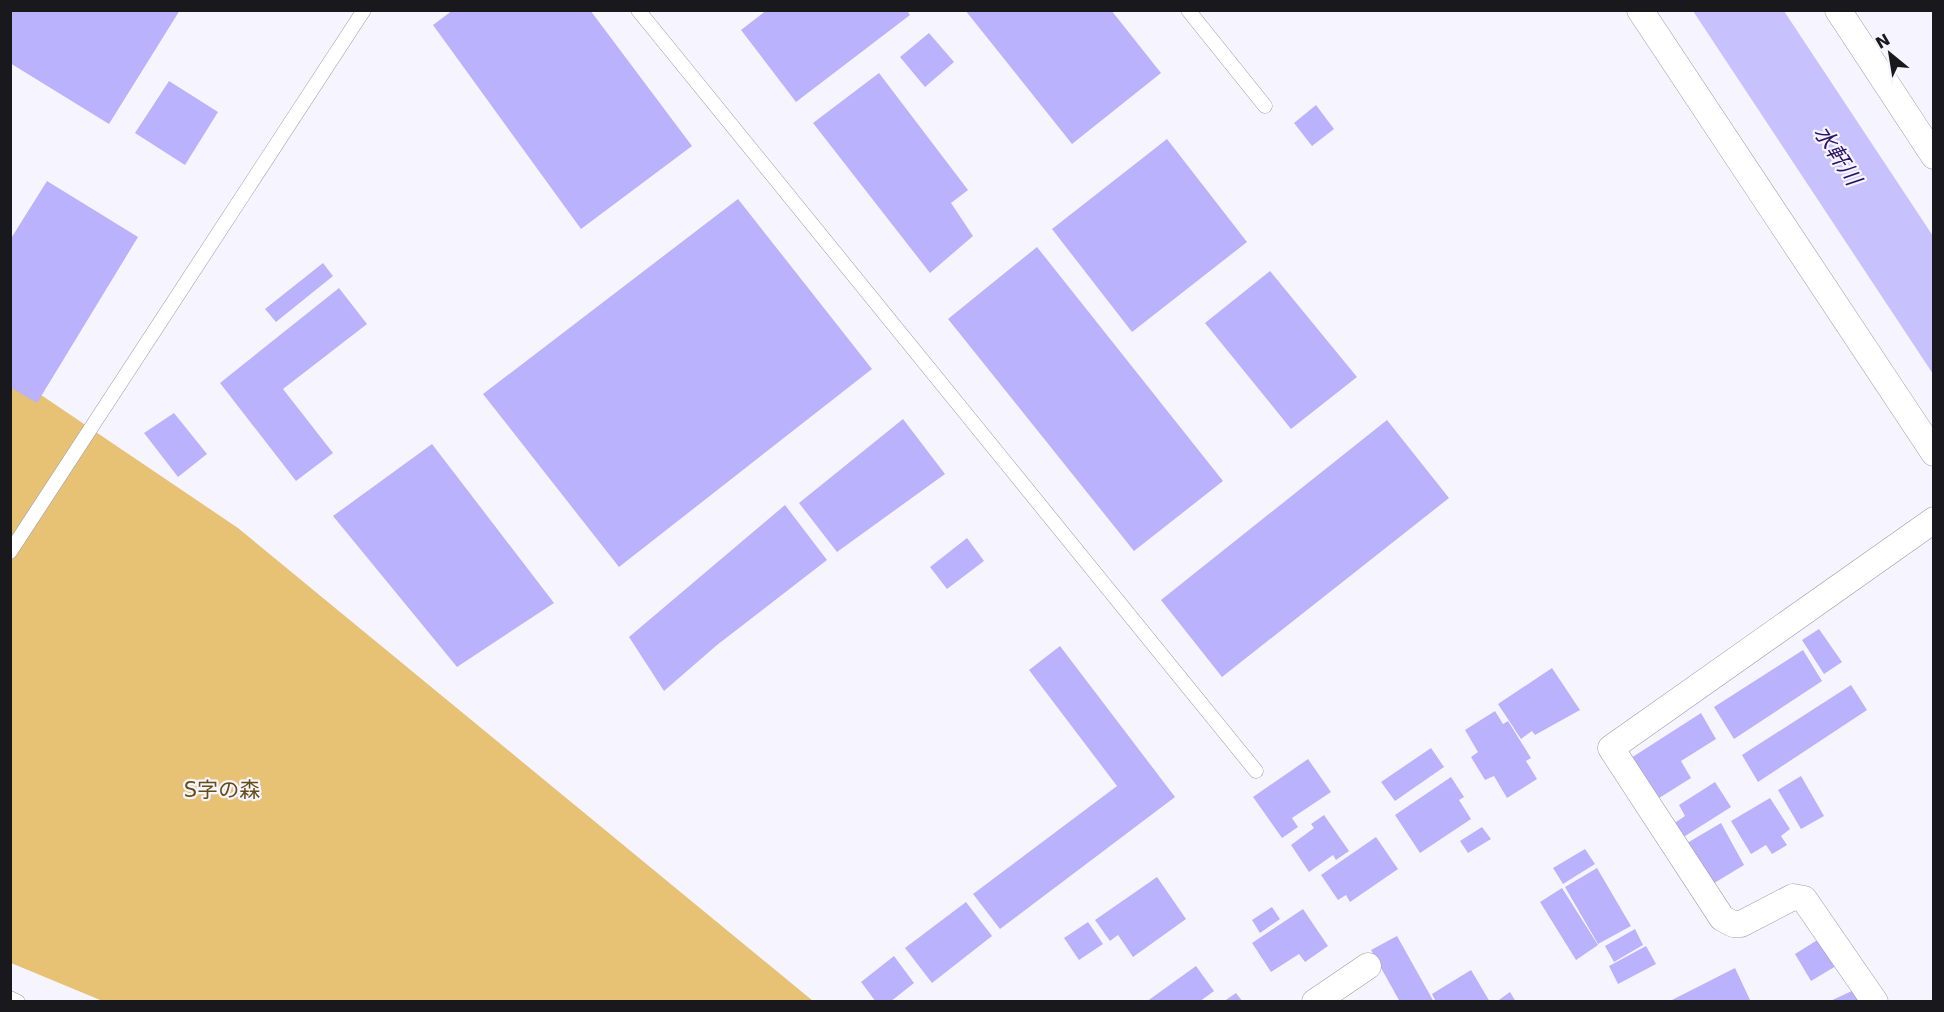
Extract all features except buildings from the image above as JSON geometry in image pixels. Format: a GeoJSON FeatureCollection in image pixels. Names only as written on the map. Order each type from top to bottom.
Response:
{"type":"FeatureCollection","features":[{"type":"Feature","properties":{"kind":"street"},"geometry":{"type":"LineString","coordinates":[[1640,10],[1934,453]]}},
{"type":"Feature","properties":{"kind":"street"},"geometry":{"type":"LineString","coordinates":[[1838,10],[1934,156]]}},
{"type":"Feature","properties":{"kind":"street"},"geometry":{"type":"LineString","coordinates":[[1875,1002],[1804,899],[1793,897],[1741,924],[1733,924],[1722,918],[1611,748],[1934,520]]}},
{"type":"Feature","properties":{"kind":"street"},"geometry":{"type":"LineString","coordinates":[[1315,1002],[1368,966]]}},
{"type":"Feature","properties":{"kind":"lane"},"geometry":{"type":"LineString","coordinates":[[10,552],[364,10]]}},
{"type":"Feature","properties":{"kind":"lane"},"geometry":{"type":"LineString","coordinates":[[638,10],[1256,771]]}},
{"type":"Feature","properties":{"kind":"lane"},"geometry":{"type":"LineString","coordinates":[[1188,10],[1265,106]]}},
{"type":"Feature","properties":{"kind":"lane"},"geometry":{"type":"LineString","coordinates":[[10,998],[18,1002]]}},
{"type":"Feature","properties":{"kind":"green space","name":"S字の森"},"geometry":{"type":"Polygon","coordinates":[[[10,374],[238,528],[813,1001],[105,1002],[11,963],[10,374]]]}},
{"type":"Feature","properties":{"kind":"water","name":"水軒川"},"geometry":{"type":"Polygon","coordinates":[[[1693,11],[1784,11],[1933,236],[1933,374],[1693,11]]]}}]}
